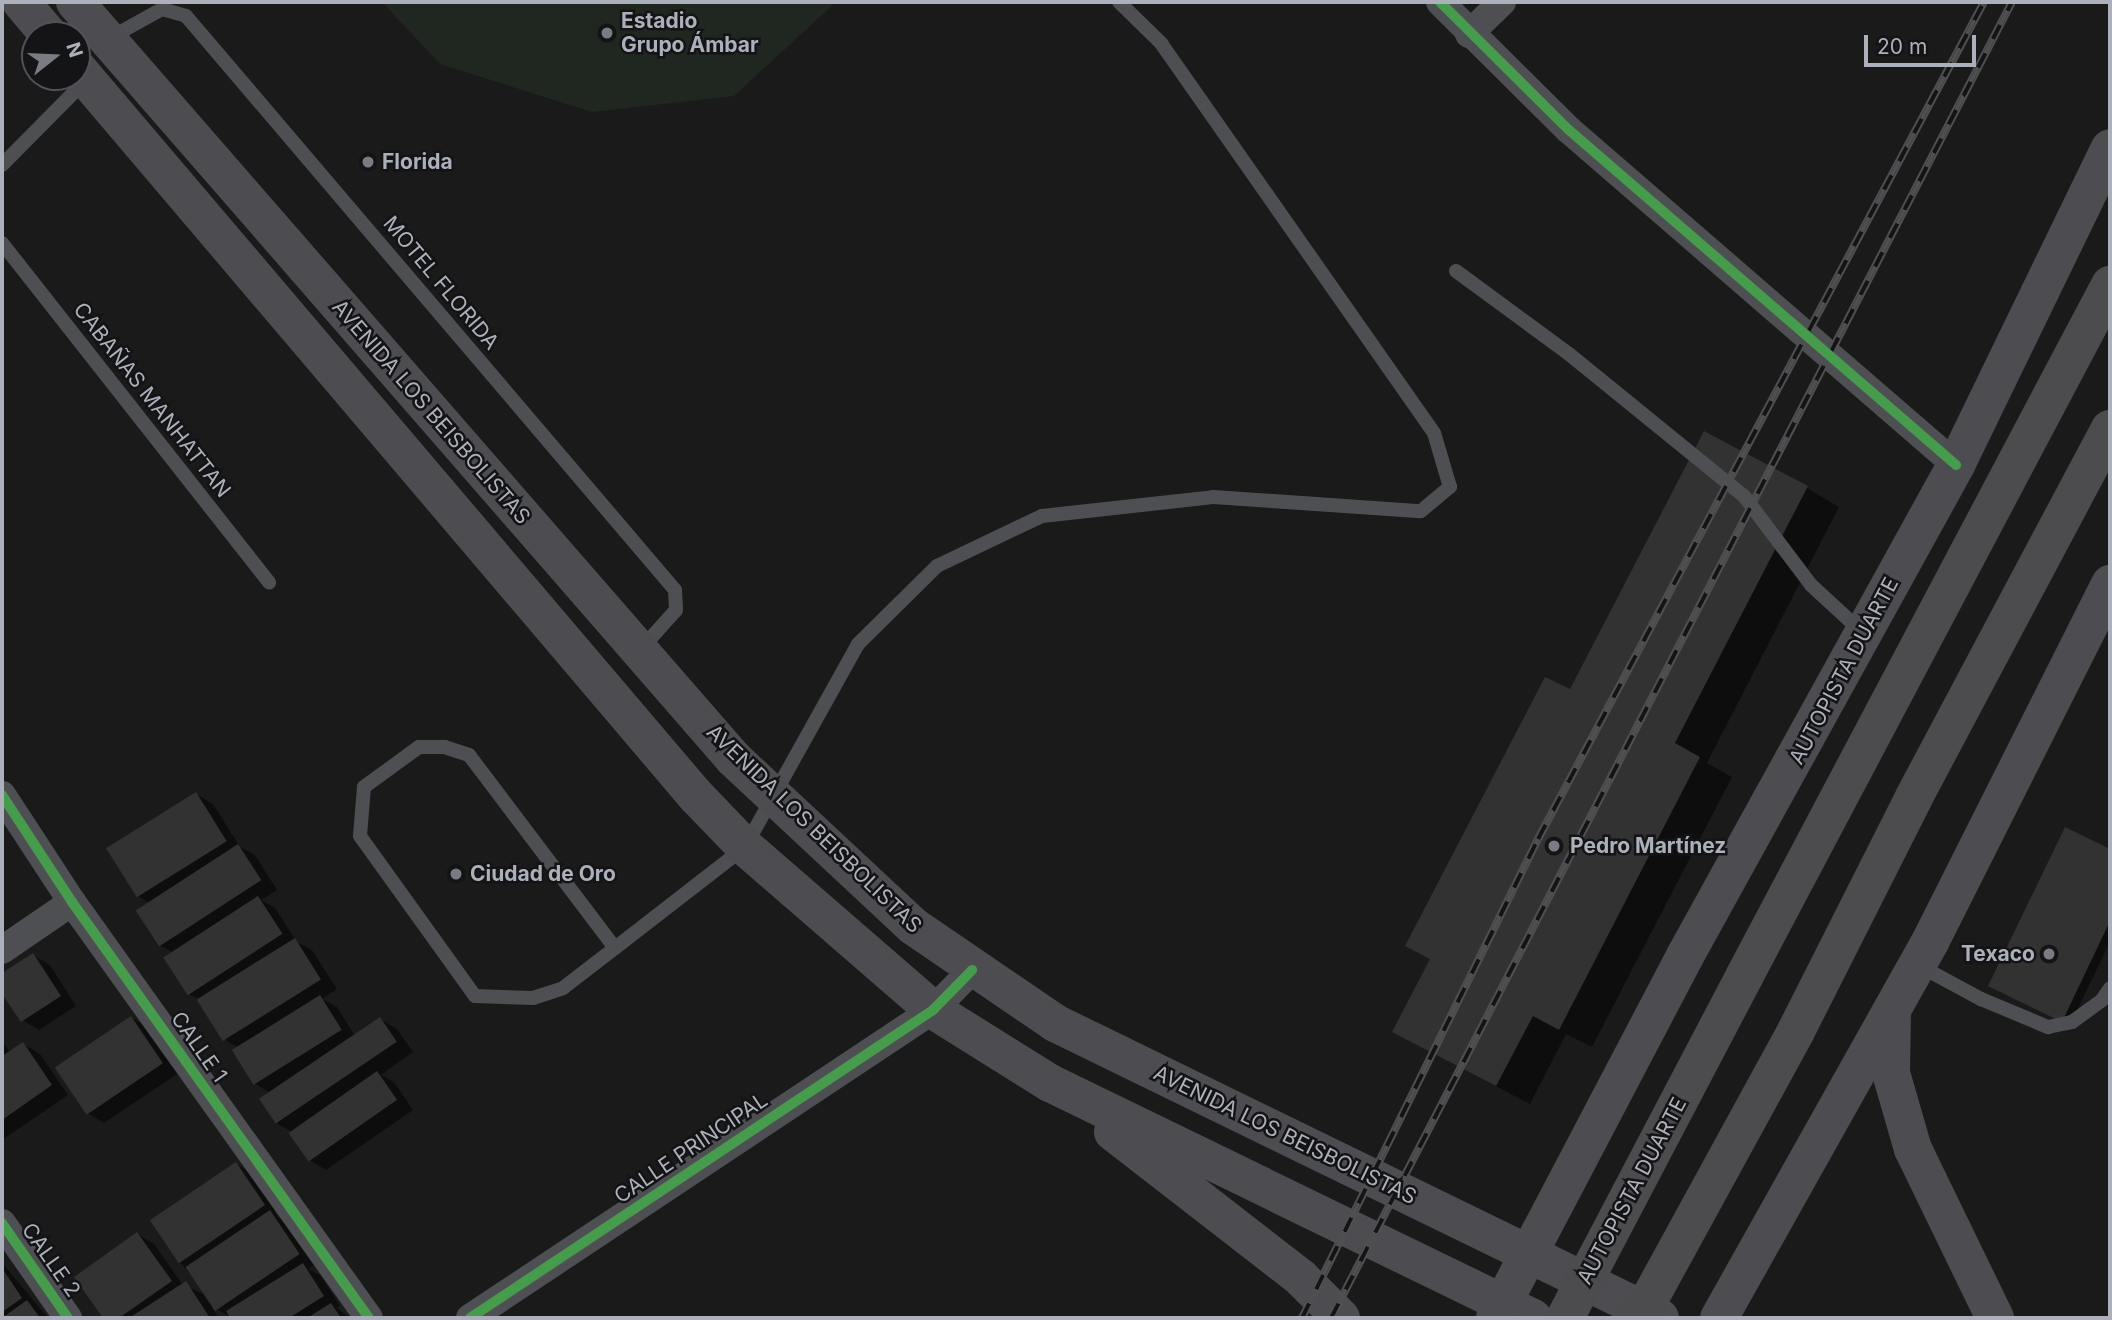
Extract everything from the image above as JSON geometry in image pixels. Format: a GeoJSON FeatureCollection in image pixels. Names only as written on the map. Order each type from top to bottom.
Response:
{"type":"FeatureCollection","features":[{"type":"Feature","properties":{"kind":"highway","name":"AUTOPISTA DUARTE"},"geometry":{"type":"LineString","coordinates":[[1565,1318],[2110,285]]}},
{"type":"Feature","properties":{"kind":"highway"},"geometry":{"type":"LineString","coordinates":[[1639,1318],[1796,1031],[1914,797],[2110,429]]}},
{"type":"Feature","properties":{"kind":"main road"},"geometry":{"type":"LineString","coordinates":[[21,2],[37,21]]}},
{"type":"Feature","properties":{"kind":"main road","name":"AVENIDA LOS BEISBOLISTAS"},"geometry":{"type":"LineString","coordinates":[[75,2],[105,41],[733,758],[913,926],[972,970],[1055,1023],[1660,1318]]}},
{"type":"Feature","properties":{"kind":"main road"},"geometry":{"type":"LineString","coordinates":[[91,84],[687,785],[745,847],[933,1010],[1050,1083],[1510,1313]]}},
{"type":"Feature","properties":{"kind":"main road","name":"AUTOPISTA DUARTE"},"geometry":{"type":"LineString","coordinates":[[1510,1313],[1529,1253],[1956,465],[2110,148]]}},
{"type":"Feature","properties":{"kind":"main road"},"geometry":{"type":"LineString","coordinates":[[1719,1318],[1917,964],[2110,584]]}},
{"type":"Feature","properties":{"kind":"main road"},"geometry":{"type":"LineString","coordinates":[[1892,1008],[1891,1073],[1913,1149],[1995,1318]]}},
{"type":"Feature","properties":{"kind":"main road"},"geometry":{"type":"LineString","coordinates":[[1050,1083],[1300,1277],[1341,1318]]}},
{"type":"Feature","properties":{"kind":"street"},"geometry":{"type":"LineString","coordinates":[[1440,2],[1469,34],[1569,130],[1956,465]]}},
{"type":"Feature","properties":{"kind":"street"},"geometry":{"type":"LineString","coordinates":[[1469,34],[1502,2]]}},
{"type":"Feature","properties":{"kind":"street","name":"CALLE 1"},"geometry":{"type":"LineString","coordinates":[[2,795],[72,902],[369,1318]]}},
{"type":"Feature","properties":{"kind":"street"},"geometry":{"type":"LineString","coordinates":[[2,950],[72,902]]}},
{"type":"Feature","properties":{"kind":"street","name":"CALLE PRINCIPAL"},"geometry":{"type":"LineString","coordinates":[[470,1318],[933,1010],[972,970]]}},
{"type":"Feature","properties":{"kind":"street","name":"CALLE 2"},"geometry":{"type":"LineString","coordinates":[[2,1223],[68,1318]]}},
{"type":"Feature","properties":{"kind":"lane"},"geometry":{"type":"LineString","coordinates":[[615,948],[469,755],[445,747],[419,747],[364,787],[360,836],[475,996],[533,998],[563,988],[615,948],[745,847],[858,644],[937,566],[1042,516],[1213,497],[1421,511],[1450,487],[1434,433],[1162,44],[1119,2]]}},
{"type":"Feature","properties":{"kind":"lane","name":"MOTEL FLORIDA"},"geometry":{"type":"LineString","coordinates":[[105,41],[162,9],[186,16],[675,590],[676,610],[640,650]]}},
{"type":"Feature","properties":{"kind":"lane"},"geometry":{"type":"LineString","coordinates":[[2,165],[66,91]]}},
{"type":"Feature","properties":{"kind":"lane","name":"CABAÑAS MANHATTAN"},"geometry":{"type":"LineString","coordinates":[[2,243],[269,582]]}},
{"type":"Feature","properties":{"kind":"lane"},"geometry":{"type":"LineString","coordinates":[[1456,271],[1589,370],[1744,496],[1811,585],[1864,634]]}},
{"type":"Feature","properties":{"kind":"lane"},"geometry":{"type":"LineString","coordinates":[[1917,964],[1981,999],[2048,1027],[2073,1023],[2102,1000],[2110,988]]}},
{"type":"Feature","properties":{"kind":"shaded area","name":"Estadio Grupo Ámbar"},"geometry":{"type":"Polygon","coordinates":[[[382,2],[836,2],[734,96],[592,112],[440,64],[382,2]]]}},
{"type":"Feature","properties":{"kind":"building"},"geometry":{"type":"Polygon","coordinates":[[[1704,431],[1808,486],[1675,743],[1700,757],[1559,1030],[1533,1016],[1496,1086],[1392,1032],[1430,959],[1405,946],[1545,677],[1570,689],[1704,431]]]}},
{"type":"Feature","properties":{"kind":"building"},"geometry":{"type":"Polygon","coordinates":[[[196,792],[227,841],[137,897],[106,848],[196,792]]]}},
{"type":"Feature","properties":{"kind":"building","name":"Texaco"},"geometry":{"type":"Polygon","coordinates":[[[2065,827],[2110,849],[2110,921],[2062,1022],[1988,986],[2065,827]]]}},
{"type":"Feature","properties":{"kind":"building"},"geometry":{"type":"Polygon","coordinates":[[[238,844],[261,880],[159,947],[136,910],[238,844]]]}},
{"type":"Feature","properties":{"kind":"building"},"geometry":{"type":"Polygon","coordinates":[[[258,896],[283,934],[188,995],[163,958],[258,896]]]}},
{"type":"Feature","properties":{"kind":"building"},"geometry":{"type":"Polygon","coordinates":[[[295,938],[321,980],[223,1041],[197,999],[295,938]]]}},
{"type":"Feature","properties":{"kind":"building"},"geometry":{"type":"Polygon","coordinates":[[[33,953],[61,996],[21,1022],[2,994],[2,973],[33,953]]]}},
{"type":"Feature","properties":{"kind":"building"},"geometry":{"type":"Polygon","coordinates":[[[320,995],[342,1030],[254,1085],[232,1050],[320,995]]]}},
{"type":"Feature","properties":{"kind":"building"},"geometry":{"type":"Polygon","coordinates":[[[131,1016],[163,1063],[87,1115],[55,1067],[131,1016]]]}},
{"type":"Feature","properties":{"kind":"building"},"geometry":{"type":"Polygon","coordinates":[[[380,1017],[397,1042],[276,1124],[259,1099],[380,1017]]]}},
{"type":"Feature","properties":{"kind":"building"},"geometry":{"type":"Polygon","coordinates":[[[23,1042],[52,1085],[2,1120],[2,1056],[23,1042]]]}},
{"type":"Feature","properties":{"kind":"building"},"geometry":{"type":"Polygon","coordinates":[[[377,1071],[397,1100],[309,1162],[289,1133],[377,1071]]]}},
{"type":"Feature","properties":{"kind":"building"},"geometry":{"type":"Polygon","coordinates":[[[236,1162],[265,1205],[179,1263],[150,1220],[236,1162]]]}},
{"type":"Feature","properties":{"kind":"building"},"geometry":{"type":"Polygon","coordinates":[[[270,1210],[300,1254],[215,1311],[185,1267],[270,1210]]]}},
{"type":"Feature","properties":{"kind":"building"},"geometry":{"type":"Polygon","coordinates":[[[137,1232],[172,1281],[119,1318],[103,1318],[74,1277],[137,1232]]]}},
{"type":"Feature","properties":{"kind":"building"},"geometry":{"type":"Polygon","coordinates":[[[303,1263],[324,1296],[289,1318],[230,1318],[226,1311],[303,1263]]]}},
{"type":"Feature","properties":{"kind":"building"},"geometry":{"type":"Polygon","coordinates":[[[2,1268],[22,1298],[2,1312],[2,1268]]]}},
{"type":"Feature","properties":{"kind":"building"},"geometry":{"type":"Polygon","coordinates":[[[186,1281],[210,1318],[129,1318],[186,1281]]]}},
{"type":"Feature","properties":{"kind":"building"},"geometry":{"type":"Polygon","coordinates":[[[27,1300],[40,1318],[2,1318],[27,1300]]]}},
{"type":"Feature","properties":{"kind":"building"},"geometry":{"type":"Polygon","coordinates":[[[331,1303],[341,1318],[307,1318],[331,1303]]]}},
{"type":"Feature","properties":{"kind":"railway"},"geometry":{"type":"LineString","coordinates":[[1302,1318],[1538,839],[1984,2]]}},
{"type":"Feature","properties":{"kind":"railway"},"geometry":{"type":"LineString","coordinates":[[1331,1318],[2012,2]]}},
{"type":"Feature","properties":{"kind":"cycle path"},"geometry":{"type":"LineString","coordinates":[[1440,2],[1569,130],[1956,465]]}},
{"type":"Feature","properties":{"kind":"cycle path"},"geometry":{"type":"LineString","coordinates":[[2,795],[72,902],[369,1318]]}},
{"type":"Feature","properties":{"kind":"cycle path"},"geometry":{"type":"LineString","coordinates":[[470,1318],[933,1010],[972,970]]}},
{"type":"Feature","properties":{"kind":"cycle path"},"geometry":{"type":"LineString","coordinates":[[2,1223],[68,1318]]}},
{"type":"Feature","properties":{"kind":"place","name":"Estadio Grupo Ámbar"},"geometry":{"type":"Point","coordinates":[607,33]}},
{"type":"Feature","properties":{"kind":"place","name":"Florida"},"geometry":{"type":"Point","coordinates":[368,162]}},
{"type":"Feature","properties":{"kind":"place","name":"Pedro Martínez"},"geometry":{"type":"Point","coordinates":[1554,846]}},
{"type":"Feature","properties":{"kind":"place","name":"Ciudad de Oro"},"geometry":{"type":"Point","coordinates":[456,874]}},
{"type":"Feature","properties":{"kind":"place","name":"Texaco"},"geometry":{"type":"Point","coordinates":[2049,954]}}]}
